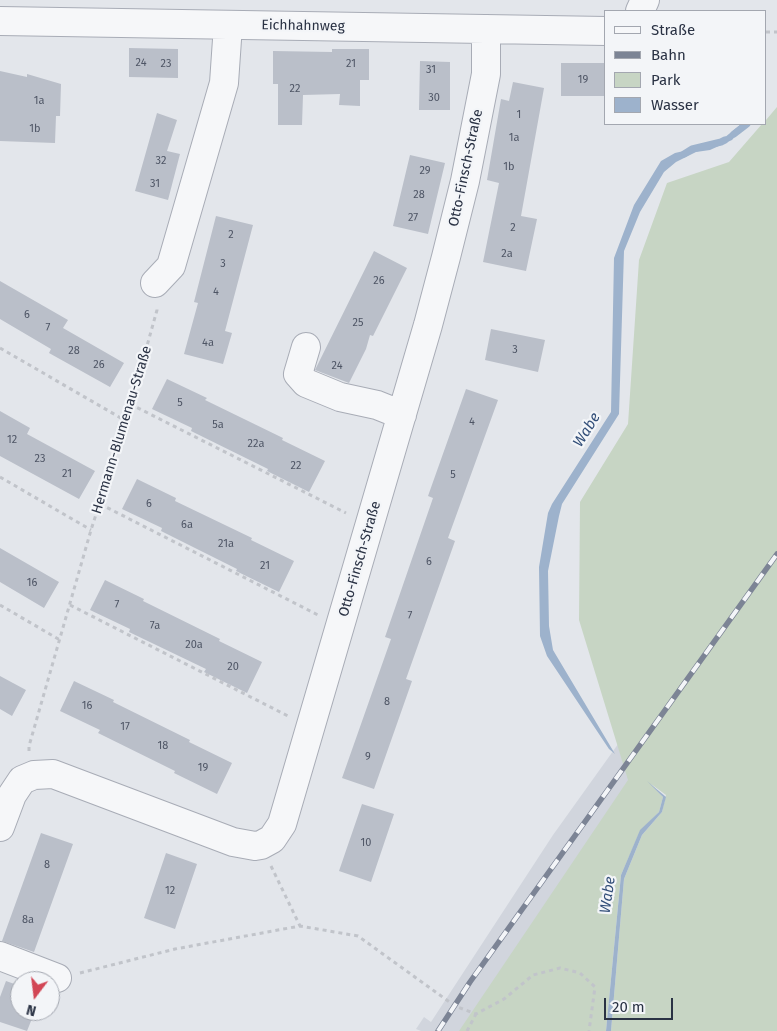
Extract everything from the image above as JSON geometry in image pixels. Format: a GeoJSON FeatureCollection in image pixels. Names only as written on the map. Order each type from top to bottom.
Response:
{"type":"FeatureCollection","features":[{"type":"Feature","properties":{"kind":"street","name":"Eichhahnweg"},"geometry":{"type":"LineString","coordinates":[[0,21],[192,12],[228,25],[604,31]]}},
{"type":"Feature","properties":{"kind":"street"},"geometry":{"type":"LineString","coordinates":[[155,283],[171,266],[224,83],[228,25]]}},
{"type":"Feature","properties":{"kind":"street","name":"Otto-Finsch-Straße"},"geometry":{"type":"LineString","coordinates":[[261,845],[272,839],[282,824],[428,325],[465,181],[486,74],[486,29]]}},
{"type":"Feature","properties":{"kind":"street"},"geometry":{"type":"LineString","coordinates":[[306,347],[298,374],[306,383],[340,397],[377,405],[402,415]]}},
{"type":"Feature","properties":{"kind":"street"},"geometry":{"type":"LineString","coordinates":[[0,827],[12,794],[22,780],[34,775],[53,774],[234,842],[255,846],[261,845]]}},
{"type":"Feature","properties":{"kind":"street"},"geometry":{"type":"LineString","coordinates":[[0,956],[39,971]]}},
{"type":"Feature","properties":{"kind":"path","name":"Hermann-Blumenau-Straße"},"geometry":{"type":"LineString","coordinates":[[34,775],[28,746],[158,310],[155,283]]}},
{"type":"Feature","properties":{"kind":"path"},"geometry":{"type":"LineString","coordinates":[[0,348],[126,421]]}},
{"type":"Feature","properties":{"kind":"path"},"geometry":{"type":"LineString","coordinates":[[130,404],[370,525]]}},
{"type":"Feature","properties":{"kind":"path"},"geometry":{"type":"LineString","coordinates":[[0,477],[92,530]]}},
{"type":"Feature","properties":{"kind":"path"},"geometry":{"type":"LineString","coordinates":[[100,504],[340,627]]}},
{"type":"Feature","properties":{"kind":"path"},"geometry":{"type":"LineString","coordinates":[[0,605],[60,640]]}},
{"type":"Feature","properties":{"kind":"path"},"geometry":{"type":"LineString","coordinates":[[70,605],[310,727]]}},
{"type":"Feature","properties":{"kind":"path"},"geometry":{"type":"LineString","coordinates":[[261,845],[300,926]]}},
{"type":"Feature","properties":{"kind":"path"},"geometry":{"type":"LineString","coordinates":[[60,977],[175,949],[300,926],[358,936],[455,1006],[476,1014]]}},
{"type":"Feature","properties":{"kind":"path"},"geometry":{"type":"LineString","coordinates":[[467,1031],[476,1014],[504,999],[533,975],[560,968],[580,974],[595,987],[589,1031]]}},
{"type":"Feature","properties":{"kind":"shaded area"},"geometry":{"type":"Polygon","coordinates":[[[777,522],[777,594],[461,1031],[421,1031],[416,1029],[424,1017],[431,1022],[553,835],[777,522]]]}},
{"type":"Feature","properties":{"kind":"green space"},"geometry":{"type":"Polygon","coordinates":[[[777,107],[777,1031],[611,1031],[624,879],[642,835],[662,812],[666,795],[651,784],[663,797],[659,812],[640,831],[621,875],[606,1031],[459,1031],[628,780],[579,620],[580,502],[628,424],[639,260],[667,183],[729,162],[761,125],[767,125],[767,119],[777,107]]]}},
{"type":"Feature","properties":{"kind":"water"},"geometry":{"type":"Polygon","coordinates":[[[740,125],[745,125],[732,140],[710,150],[696,152],[676,162],[664,172],[640,212],[624,251],[619,414],[562,504],[548,571],[549,626],[553,650],[615,754],[609,749],[547,656],[540,636],[539,567],[548,513],[611,412],[614,258],[634,205],[661,161],[675,153],[718,143],[740,125]]]}},
{"type":"Feature","properties":{"kind":"water"},"geometry":{"type":"Polygon","coordinates":[[[647,781],[666,797],[662,812],[642,835],[624,879],[611,1031],[606,1031],[621,875],[640,830],[659,812],[663,797],[647,781]]]}},
{"type":"Feature","properties":{"kind":"building"},"geometry":{"type":"Polygon","coordinates":[[[129,48],[178,49],[178,78],[129,77],[129,48]]]}},
{"type":"Feature","properties":{"kind":"building"},"geometry":{"type":"Polygon","coordinates":[[[332,49],[369,49],[369,80],[360,80],[360,106],[339,105],[340,94],[303,95],[302,125],[278,125],[278,84],[273,84],[273,51],[332,52],[332,49]]]}},
{"type":"Feature","properties":{"kind":"building"},"geometry":{"type":"Polygon","coordinates":[[[420,61],[450,62],[450,110],[419,110],[420,61]]]}},
{"type":"Feature","properties":{"kind":"building"},"geometry":{"type":"Polygon","coordinates":[[[561,63],[604,63],[604,96],[561,96],[561,63]]]}},
{"type":"Feature","properties":{"kind":"building"},"geometry":{"type":"Polygon","coordinates":[[[0,71],[27,77],[27,74],[61,84],[60,116],[56,116],[55,143],[0,141],[0,71]]]}},
{"type":"Feature","properties":{"kind":"building"},"geometry":{"type":"Polygon","coordinates":[[[513,82],[544,88],[521,216],[537,219],[526,271],[483,262],[499,183],[487,180],[501,99],[509,101],[513,82]]]}},
{"type":"Feature","properties":{"kind":"building"},"geometry":{"type":"Polygon","coordinates":[[[157,113],[177,120],[167,151],[180,154],[168,200],[135,191],[157,113]]]}},
{"type":"Feature","properties":{"kind":"building"},"geometry":{"type":"Polygon","coordinates":[[[410,155],[445,163],[428,234],[393,226],[410,155]]]}},
{"type":"Feature","properties":{"kind":"building"},"geometry":{"type":"Polygon","coordinates":[[[216,216],[253,225],[225,331],[232,333],[223,364],[184,354],[198,303],[194,302],[216,216]]]}},
{"type":"Feature","properties":{"kind":"building"},"geometry":{"type":"Polygon","coordinates":[[[374,251],[407,268],[373,336],[370,335],[366,349],[349,383],[315,370],[374,251]]]}},
{"type":"Feature","properties":{"kind":"building"},"geometry":{"type":"Polygon","coordinates":[[[0,281],[68,320],[63,328],[124,363],[110,387],[49,353],[51,349],[0,319],[0,281]]]}},
{"type":"Feature","properties":{"kind":"building"},"geometry":{"type":"Polygon","coordinates":[[[491,329],[545,340],[538,372],[485,360],[491,329]]]}},
{"type":"Feature","properties":{"kind":"building"},"geometry":{"type":"Polygon","coordinates":[[[167,379],[207,398],[205,400],[325,461],[309,492],[267,471],[268,469],[191,431],[192,428],[152,409],[167,379]]]}},
{"type":"Feature","properties":{"kind":"building"},"geometry":{"type":"Polygon","coordinates":[[[466,389],[498,400],[448,538],[455,541],[406,679],[412,681],[374,789],[342,778],[391,639],[385,637],[433,498],[428,496],[466,389]]]}},
{"type":"Feature","properties":{"kind":"building"},"geometry":{"type":"Polygon","coordinates":[[[0,411],[30,428],[27,434],[95,471],[79,499],[0,456],[0,411]]]}},
{"type":"Feature","properties":{"kind":"building"},"geometry":{"type":"Polygon","coordinates":[[[137,479],[176,498],[175,501],[252,538],[251,540],[294,561],[279,592],[161,531],[162,528],[122,509],[137,479]]]}},
{"type":"Feature","properties":{"kind":"building"},"geometry":{"type":"Polygon","coordinates":[[[0,548],[59,582],[44,608],[0,582],[0,548]]]}},
{"type":"Feature","properties":{"kind":"building"},"geometry":{"type":"Polygon","coordinates":[[[105,580],[262,662],[247,693],[204,672],[206,669],[129,632],[130,629],[90,610],[105,580]]]}},
{"type":"Feature","properties":{"kind":"building"},"geometry":{"type":"Polygon","coordinates":[[[0,676],[26,690],[12,716],[0,709],[0,676]]]}},
{"type":"Feature","properties":{"kind":"building"},"geometry":{"type":"Polygon","coordinates":[[[74,681],[114,700],[113,702],[232,763],[217,794],[98,733],[100,730],[60,711],[74,681]]]}},
{"type":"Feature","properties":{"kind":"building"},"geometry":{"type":"Polygon","coordinates":[[[362,804],[394,814],[371,882],[339,871],[362,804]]]}},
{"type":"Feature","properties":{"kind":"building"},"geometry":{"type":"Polygon","coordinates":[[[41,833],[73,844],[34,952],[2,941],[41,833]]]}},
{"type":"Feature","properties":{"kind":"building"},"geometry":{"type":"Polygon","coordinates":[[[166,853],[197,864],[175,929],[144,918],[166,853]]]}},
{"type":"Feature","properties":{"kind":"building"},"geometry":{"type":"Polygon","coordinates":[[[6,981],[10,982],[10,1021],[31,1021],[27,1031],[0,1022],[0,997],[6,981]]]}},
{"type":"Feature","properties":{"kind":"waterway","name":"Wabe"},"geometry":{"type":"LineString","coordinates":[[734,134],[746,125]]}},
{"type":"Feature","properties":{"kind":"waterway","name":"Wabe"},"geometry":{"type":"LineString","coordinates":[[684,154],[692,149],[725,140]]}},
{"type":"Feature","properties":{"kind":"railway"},"geometry":{"type":"LineString","coordinates":[[438,1031],[470,982],[777,554]]}}]}
